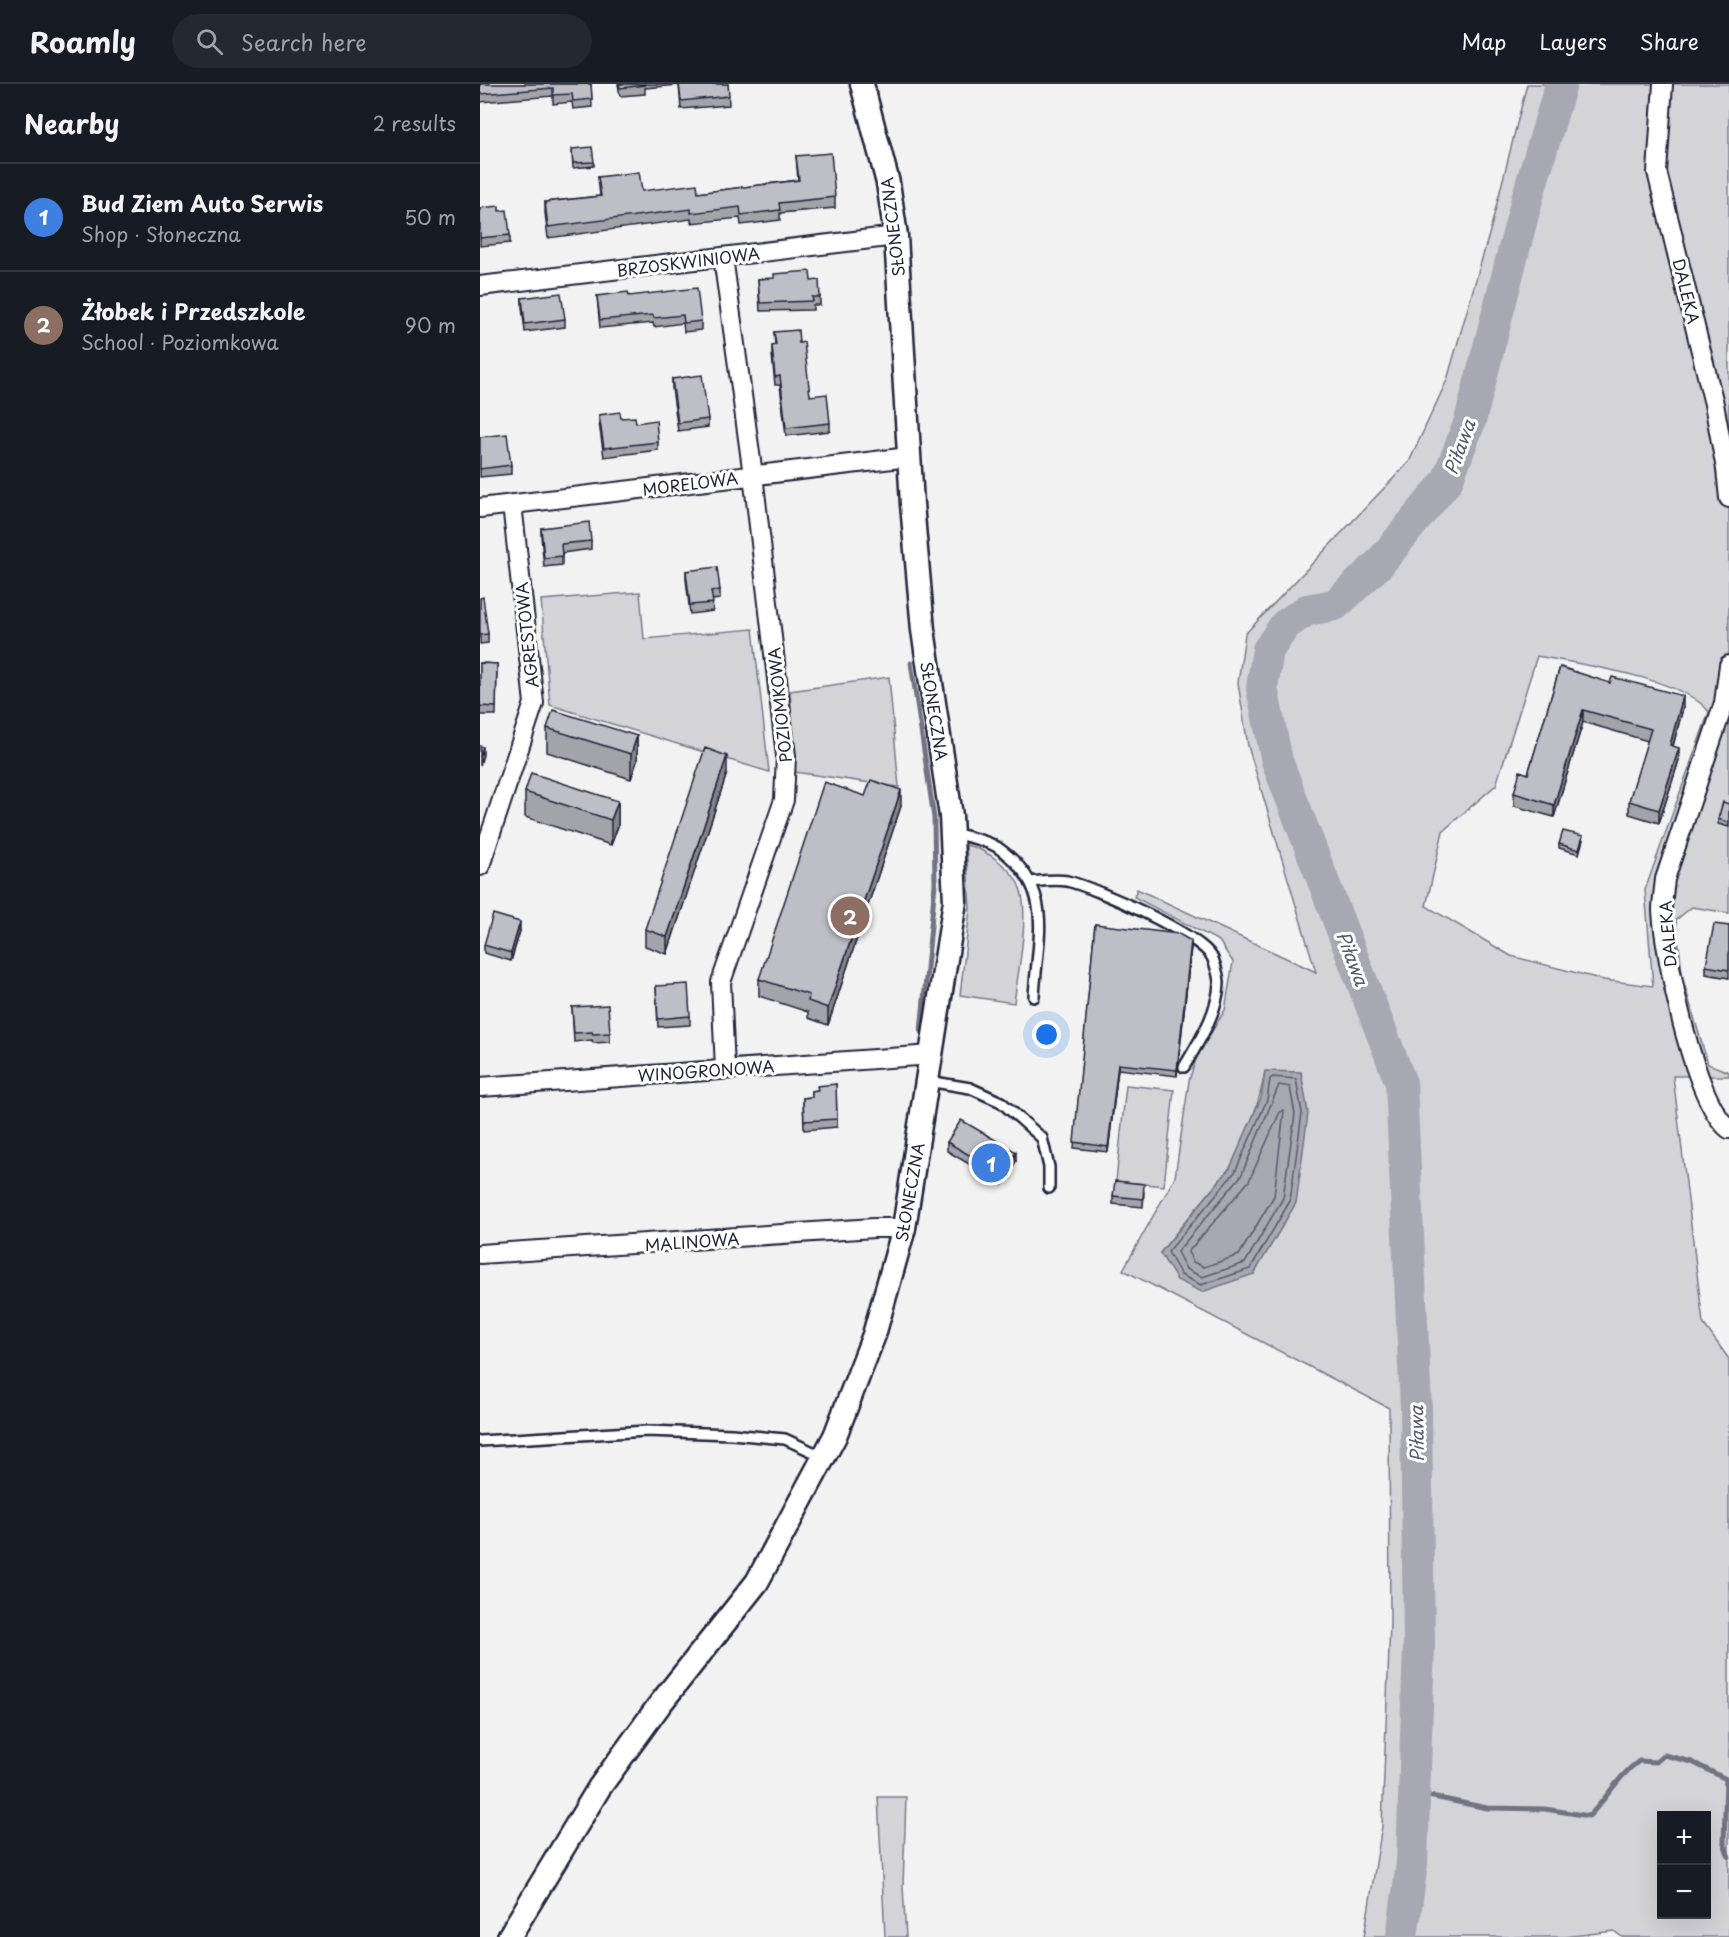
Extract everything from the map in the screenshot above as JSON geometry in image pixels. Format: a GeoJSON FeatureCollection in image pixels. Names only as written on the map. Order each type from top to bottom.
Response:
{"type":"FeatureCollection","features":[{"type":"Feature","properties":{"kind":"street","name":"SŁONECZNA"},"geometry":{"type":"LineString","coordinates":[[508,1937],[598,1788],[660,1704],[757,1582],[824,1457],[874,1335],[904,1228],[955,901],[951,832],[923,630],[909,457],[896,236],[888,183],[862,84]]}},
{"type":"Feature","properties":{"kind":"street","name":"DALEKA"},"geometry":{"type":"LineString","coordinates":[[1663,84],[1658,172],[1714,404],[1729,498]]}},
{"type":"Feature","properties":{"kind":"street","name":"BRZOSKWINIOWA"},"geometry":{"type":"LineString","coordinates":[[480,286],[896,236]]}},
{"type":"Feature","properties":{"kind":"street","name":"MORELOWA"},"geometry":{"type":"LineString","coordinates":[[480,508],[753,476],[723,257]]}},
{"type":"Feature","properties":{"kind":"street"},"geometry":{"type":"LineString","coordinates":[[753,476],[909,457]]}},
{"type":"Feature","properties":{"kind":"street","name":"POZIOMKOWA"},"geometry":{"type":"LineString","coordinates":[[724,1069],[721,981],[784,800],[786,756],[753,476]]}},
{"type":"Feature","properties":{"kind":"street","name":"AGRESTOWA"},"geometry":{"type":"LineString","coordinates":[[480,866],[534,703],[512,504]]}},
{"type":"Feature","properties":{"kind":"street","name":"DALEKA"},"geometry":{"type":"LineString","coordinates":[[1729,665],[1724,703],[1665,879],[1662,910],[1670,968],[1693,1057],[1705,1091],[1721,1123],[1729,1129]]}},
{"type":"Feature","properties":{"kind":"street","name":"WINOGRONOWA"},"geometry":{"type":"LineString","coordinates":[[480,1088],[932,1055]]}},
{"type":"Feature","properties":{"kind":"street","name":"MALINOWA"},"geometry":{"type":"LineString","coordinates":[[480,1254],[874,1228],[904,1228]]}},
{"type":"Feature","properties":{"kind":"lane"},"geometry":{"type":"LineString","coordinates":[[951,832],[996,846],[1020,868],[1036,890],[1042,923],[1034,997]]}},
{"type":"Feature","properties":{"kind":"lane"},"geometry":{"type":"LineString","coordinates":[[1030,882],[1066,881],[1094,891],[1172,927],[1201,946],[1212,957],[1219,982],[1215,1004],[1203,1034],[1184,1067]]}},
{"type":"Feature","properties":{"kind":"lane"},"geometry":{"type":"LineString","coordinates":[[928,1081],[970,1089],[1000,1102],[1042,1138],[1049,1167],[1049,1188]]}},
{"type":"Feature","properties":{"kind":"lane"},"geometry":{"type":"LineString","coordinates":[[480,1441],[647,1431],[732,1434],[785,1438],[824,1457]]}},
{"type":"Feature","properties":{"kind":"shaded area"},"geometry":{"type":"Polygon","coordinates":[[[1527,84],[1729,84],[1729,913],[1692,907],[1676,920],[1683,980],[1708,1064],[1729,1072],[1729,1076],[1673,1076],[1703,1323],[1729,1359],[1729,1937],[1622,1937],[1614,1931],[1564,1937],[1364,1937],[1382,1826],[1390,1624],[1389,1408],[1123,1270],[1175,1177],[1189,1081],[1197,1056],[1225,1010],[1233,962],[1219,941],[1134,897],[1137,889],[1316,972],[1248,746],[1238,683],[1245,634],[1409,462],[1447,380],[1490,231],[1527,84]],[[1537,656],[1496,785],[1443,831],[1426,906],[1511,956],[1604,980],[1653,986],[1645,890],[1709,712],[1696,700],[1678,690],[1655,681],[1603,668],[1537,656]],[[1265,1071],[1251,1123],[1234,1161],[1160,1253],[1254,1274],[1265,1071]]]}},
{"type":"Feature","properties":{"kind":"shaded area"},"geometry":{"type":"Polygon","coordinates":[[[640,592],[644,639],[753,629],[769,772],[550,705],[541,600],[640,592]]]}},
{"type":"Feature","properties":{"kind":"shaded area"},"geometry":{"type":"Polygon","coordinates":[[[889,677],[899,787],[795,772],[790,691],[889,677]]]}},
{"type":"Feature","properties":{"kind":"shaded area"},"geometry":{"type":"Polygon","coordinates":[[[966,845],[999,861],[1013,875],[1021,891],[1024,916],[1014,1003],[960,995],[970,909],[966,845]]]}},
{"type":"Feature","properties":{"kind":"shaded area"},"geometry":{"type":"Polygon","coordinates":[[[1126,1085],[1174,1090],[1164,1186],[1116,1181],[1126,1085]]]}},
{"type":"Feature","properties":{"kind":"shaded area"},"geometry":{"type":"Polygon","coordinates":[[[878,1797],[906,1797],[903,1887],[906,1937],[885,1937],[878,1797]]]}},
{"type":"Feature","properties":{"kind":"water"},"geometry":{"type":"Polygon","coordinates":[[[1265,1071],[1301,1072],[1308,1113],[1296,1203],[1254,1274],[1202,1292],[1177,1280],[1160,1253],[1230,1168],[1261,1098],[1265,1071]]]}},
{"type":"Feature","properties":{"kind":"building"},"geometry":{"type":"Polygon","coordinates":[[[480,84],[591,84],[592,99],[573,101],[572,94],[553,95],[553,88],[480,94],[480,84]]]}},
{"type":"Feature","properties":{"kind":"building"},"geometry":{"type":"Polygon","coordinates":[[[619,84],[645,84],[645,85],[620,88],[619,84]]]}},
{"type":"Feature","properties":{"kind":"building"},"geometry":{"type":"Polygon","coordinates":[[[679,84],[728,84],[729,96],[681,101],[679,84]]]}},
{"type":"Feature","properties":{"kind":"building"},"geometry":{"type":"Polygon","coordinates":[[[592,147],[594,162],[573,163],[572,149],[592,147]]]}},
{"type":"Feature","properties":{"kind":"building"},"geometry":{"type":"Polygon","coordinates":[[[831,153],[835,197],[779,203],[780,210],[741,215],[740,207],[691,213],[691,209],[548,227],[545,202],[601,196],[598,177],[639,172],[642,191],[697,184],[698,193],[799,180],[796,156],[831,153]]]}},
{"type":"Feature","properties":{"kind":"building"},"geometry":{"type":"Polygon","coordinates":[[[499,206],[499,211],[507,210],[510,235],[480,238],[480,208],[499,206]]]}},
{"type":"Feature","properties":{"kind":"building"},"geometry":{"type":"Polygon","coordinates":[[[810,271],[811,281],[819,280],[820,297],[812,297],[813,301],[760,303],[758,279],[774,278],[774,274],[810,271]]]}},
{"type":"Feature","properties":{"kind":"building"},"geometry":{"type":"Polygon","coordinates":[[[697,288],[701,321],[684,323],[683,315],[654,318],[653,315],[600,320],[597,296],[628,292],[629,296],[697,288]]]}},
{"type":"Feature","properties":{"kind":"building"},"geometry":{"type":"Polygon","coordinates":[[[561,293],[565,319],[525,324],[522,298],[561,293]]]}},
{"type":"Feature","properties":{"kind":"building"},"geometry":{"type":"Polygon","coordinates":[[[798,330],[799,343],[804,342],[810,396],[827,394],[830,423],[786,428],[780,376],[775,377],[772,346],[776,345],[774,332],[798,330]]]}},
{"type":"Feature","properties":{"kind":"building"},"geometry":{"type":"Polygon","coordinates":[[[702,375],[708,419],[678,423],[672,379],[702,375]]]}},
{"type":"Feature","properties":{"kind":"building"},"geometry":{"type":"Polygon","coordinates":[[[620,412],[621,418],[635,417],[636,423],[656,420],[658,442],[604,448],[599,415],[620,412]]]}},
{"type":"Feature","properties":{"kind":"building"},"geometry":{"type":"Polygon","coordinates":[[[507,434],[511,465],[480,469],[480,437],[507,434]]]}},
{"type":"Feature","properties":{"kind":"building"},"geometry":{"type":"Polygon","coordinates":[[[589,522],[591,541],[561,544],[562,556],[544,558],[541,528],[589,522]]]}},
{"type":"Feature","properties":{"kind":"building"},"geometry":{"type":"Polygon","coordinates":[[[717,567],[720,590],[711,591],[713,603],[690,605],[686,571],[717,567]]]}},
{"type":"Feature","properties":{"kind":"building"},"geometry":{"type":"Polygon","coordinates":[[[483,597],[488,634],[480,635],[480,598],[483,597]]]}},
{"type":"Feature","properties":{"kind":"building"},"geometry":{"type":"Polygon","coordinates":[[[480,663],[497,664],[496,707],[480,706],[480,663]]]}},
{"type":"Feature","properties":{"kind":"building"},"geometry":{"type":"Polygon","coordinates":[[[1560,667],[1610,683],[1612,677],[1683,696],[1670,745],[1679,748],[1659,810],[1629,801],[1651,729],[1583,710],[1554,805],[1514,793],[1520,771],[1528,774],[1560,667]]]}},
{"type":"Feature","properties":{"kind":"building"},"geometry":{"type":"Polygon","coordinates":[[[553,710],[637,736],[631,754],[547,728],[553,710]]]}},
{"type":"Feature","properties":{"kind":"building"},"geometry":{"type":"Polygon","coordinates":[[[705,748],[727,756],[667,937],[645,929],[705,748]]]}},
{"type":"Feature","properties":{"kind":"building"},"geometry":{"type":"Polygon","coordinates":[[[531,773],[618,801],[611,820],[525,792],[531,773]]]}},
{"type":"Feature","properties":{"kind":"building"},"geometry":{"type":"Polygon","coordinates":[[[871,780],[901,790],[828,1008],[808,1001],[809,995],[759,979],[824,782],[865,796],[871,780]]]}},
{"type":"Feature","properties":{"kind":"building"},"geometry":{"type":"Polygon","coordinates":[[[1723,802],[1729,804],[1729,823],[1718,819],[1723,802]]]}},
{"type":"Feature","properties":{"kind":"building"},"geometry":{"type":"Polygon","coordinates":[[[1563,831],[1583,836],[1579,850],[1559,844],[1563,831]]]}},
{"type":"Feature","properties":{"kind":"building"},"geometry":{"type":"Polygon","coordinates":[[[493,914],[520,922],[511,953],[484,945],[493,914]]]}},
{"type":"Feature","properties":{"kind":"building"},"geometry":{"type":"Polygon","coordinates":[[[1095,924],[1179,934],[1191,941],[1177,1070],[1118,1064],[1108,1147],[1074,1142],[1095,924]]]}},
{"type":"Feature","properties":{"kind":"building"},"geometry":{"type":"Polygon","coordinates":[[[1714,924],[1729,926],[1729,970],[1706,966],[1714,924]]]}},
{"type":"Feature","properties":{"kind":"building"},"geometry":{"type":"Polygon","coordinates":[[[688,984],[690,1016],[658,1019],[656,986],[688,984]]]}},
{"type":"Feature","properties":{"kind":"building"},"geometry":{"type":"Polygon","coordinates":[[[608,1005],[610,1033],[574,1033],[572,1007],[608,1005]]]}},
{"type":"Feature","properties":{"kind":"building"},"geometry":{"type":"Polygon","coordinates":[[[836,1084],[837,1119],[804,1121],[803,1098],[812,1097],[812,1091],[818,1090],[817,1086],[836,1084]]]}},
{"type":"Feature","properties":{"kind":"building"},"geometry":{"type":"Polygon","coordinates":[[[961,1120],[1016,1152],[1003,1175],[947,1142],[961,1120]]]}},
{"type":"Feature","properties":{"kind":"building"},"geometry":{"type":"Polygon","coordinates":[[[1115,1181],[1144,1184],[1143,1199],[1113,1196],[1115,1181]]]}},
{"type":"Feature","properties":{"kind":"waterway","name":"Piława"},"geometry":{"type":"LineString","coordinates":[[1402,1937],[1412,1863],[1419,1644],[1416,1409],[1401,1083],[1277,761],[1262,688],[1268,650],[1285,625],[1307,610],[1335,605],[1379,564],[1447,481],[1470,421],[1527,199],[1561,84]]}},
{"type":"Feature","properties":{"kind":"waterway"},"geometry":{"type":"LineString","coordinates":[[911,663],[934,818],[935,884],[921,1031]]}},
{"type":"Feature","properties":{"kind":"waterway"},"geometry":{"type":"LineString","coordinates":[[1414,1793],[1487,1808],[1545,1809],[1589,1816],[1619,1780],[1639,1761],[1656,1762],[1664,1755],[1692,1762],[1726,1779],[1724,1843],[1729,1857]]}},
{"type":"Feature","properties":{"kind":"place","name":"Żłobek i Przedszkole"},"geometry":{"type":"Point","coordinates":[850,916]}},
{"type":"Feature","properties":{"kind":"place","name":"Bud Ziem Auto Serwis"},"geometry":{"type":"Point","coordinates":[991,1163]}}]}
